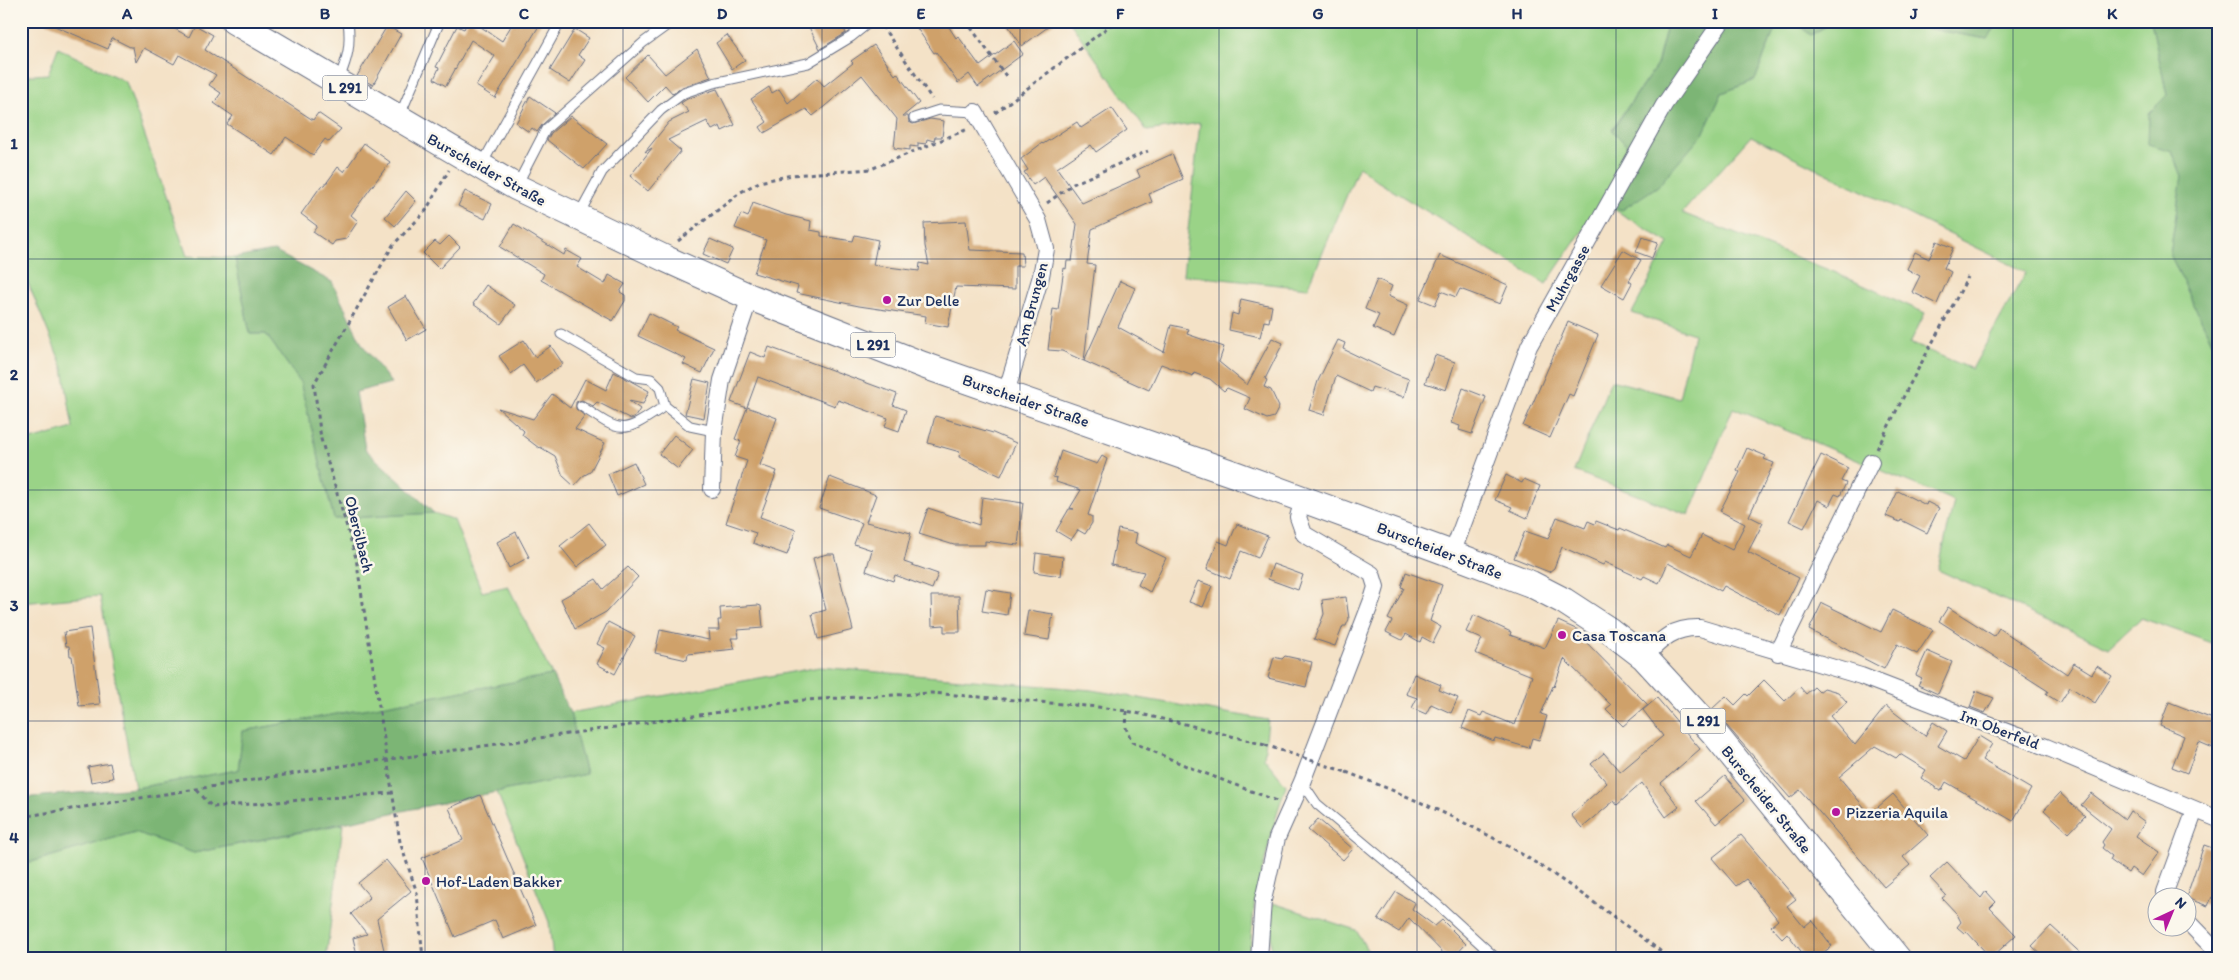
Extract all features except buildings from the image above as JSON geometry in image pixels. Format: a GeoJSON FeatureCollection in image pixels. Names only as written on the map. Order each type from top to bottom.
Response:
{"type":"FeatureCollection","features":[{"type":"Feature","properties":{"kind":"main road","name":"Burscheider Straße"},"geometry":{"type":"LineString","coordinates":[[234,21],[516,188],[666,260],[750,297],[923,365],[1006,393],[1452,554],[1530,584],[1564,601],[1610,631],[1644,657],[1714,733],[1898,959]]}},
{"type":"Feature","properties":{"kind":"street","name":"Muhrgasse"},"geometry":{"type":"LineString","coordinates":[[1452,554],[1529,346],[1664,105],[1722,21]]}},
{"type":"Feature","properties":{"kind":"street","name":"Am Brungen"},"geometry":{"type":"LineString","coordinates":[[978,118],[1038,220],[1046,249],[1041,276],[1006,393]]}},
{"type":"Feature","properties":{"kind":"street"},"geometry":{"type":"LineString","coordinates":[[712,489],[714,432],[722,380],[750,297]]}},
{"type":"Feature","properties":{"kind":"street"},"geometry":{"type":"LineString","coordinates":[[1778,653],[1871,462]]}},
{"type":"Feature","properties":{"kind":"street"},"geometry":{"type":"LineString","coordinates":[[1259,959],[1263,900],[1277,838],[1302,782],[1376,587],[1372,574],[1304,534],[1298,517],[1303,500]]}},
{"type":"Feature","properties":{"kind":"street","name":"Im Oberfeld"},"geometry":{"type":"LineString","coordinates":[[1644,657],[1671,633],[1685,628],[1700,628],[1778,653],[1861,676],[2046,747],[2218,819]]}},
{"type":"Feature","properties":{"kind":"street"},"geometry":{"type":"LineString","coordinates":[[2166,888],[2194,810]]}},
{"type":"Feature","properties":{"kind":"street"},"geometry":{"type":"LineString","coordinates":[[2196,930],[2218,953]]}},
{"type":"Feature","properties":{"kind":"lane"},"geometry":{"type":"LineString","coordinates":[[337,83],[346,61],[351,41],[348,21]]}},
{"type":"Feature","properties":{"kind":"lane"},"geometry":{"type":"LineString","coordinates":[[398,119],[440,21]]}},
{"type":"Feature","properties":{"kind":"lane"},"geometry":{"type":"LineString","coordinates":[[480,167],[561,21]]}},
{"type":"Feature","properties":{"kind":"lane"},"geometry":{"type":"LineString","coordinates":[[516,188],[546,129],[644,42],[673,21]]}},
{"type":"Feature","properties":{"kind":"lane"},"geometry":{"type":"LineString","coordinates":[[577,218],[602,172],[661,110],[684,93],[713,83],[808,63],[851,37],[871,21]]}},
{"type":"Feature","properties":{"kind":"lane"},"geometry":{"type":"LineString","coordinates":[[914,118],[939,110],[978,118]]}},
{"type":"Feature","properties":{"kind":"lane"},"geometry":{"type":"LineString","coordinates":[[561,334],[636,377],[651,379],[660,388],[665,406],[690,426],[714,432]]}},
{"type":"Feature","properties":{"kind":"lane"},"geometry":{"type":"LineString","coordinates":[[581,406],[604,422],[624,430],[634,426],[665,406]]}},
{"type":"Feature","properties":{"kind":"lane"},"geometry":{"type":"LineString","coordinates":[[1302,782],[1316,804],[1430,899],[1497,959]]}},
{"type":"Feature","properties":{"kind":"path"},"geometry":{"type":"LineString","coordinates":[[879,21],[939,110]]}},
{"type":"Feature","properties":{"kind":"path"},"geometry":{"type":"LineString","coordinates":[[966,21],[1006,76]]}},
{"type":"Feature","properties":{"kind":"path"},"geometry":{"type":"LineString","coordinates":[[666,260],[678,240],[741,192],[759,182],[792,175],[871,169],[978,118],[1116,21]]}},
{"type":"Feature","properties":{"kind":"path"},"geometry":{"type":"LineString","coordinates":[[1034,213],[1073,184],[1148,151]]}},
{"type":"Feature","properties":{"kind":"path","name":"Oberölbach"},"geometry":{"type":"LineString","coordinates":[[423,959],[418,893],[400,842],[356,558],[321,439],[314,384],[393,245],[425,212],[458,154]]}},
{"type":"Feature","properties":{"kind":"path"},"geometry":{"type":"LineString","coordinates":[[1871,462],[1910,384],[1968,277]]}},
{"type":"Feature","properties":{"kind":"path"},"geometry":{"type":"LineString","coordinates":[[21,818],[360,763],[784,703],[834,698],[932,693],[1098,707],[1189,724],[1265,745],[1401,793],[1454,817],[1527,858],[1602,907],[1671,959]]}},
{"type":"Feature","properties":{"kind":"path"},"geometry":{"type":"LineString","coordinates":[[1127,711],[1126,728],[1132,742],[1191,768],[1291,806]]}},
{"type":"Feature","properties":{"kind":"path"},"geometry":{"type":"LineString","coordinates":[[197,790],[212,808],[391,793]]}},
{"type":"Feature","properties":{"kind":"green space"},"geometry":{"type":"Polygon","coordinates":[[[1069,21],[1668,21],[1657,65],[1612,129],[1703,134],[1722,93],[1755,80],[1778,21],[1793,21],[1811,35],[1834,21],[1886,21],[1987,39],[2000,21],[2151,21],[2167,95],[2149,113],[2172,151],[2182,176],[2170,254],[2218,355],[2218,645],[2141,618],[2109,648],[1938,570],[1954,501],[1733,408],[1689,515],[1574,471],[1611,380],[1679,398],[1694,334],[1632,313],[1669,243],[1602,202],[1546,284],[1377,181],[1359,166],[1308,288],[1183,275],[1200,123],[1147,131],[1069,21]],[[1751,136],[1682,213],[1834,272],[1925,313],[1910,343],[1972,369],[2026,272],[1751,136]]]}},
{"type":"Feature","properties":{"kind":"green space"},"geometry":{"type":"Polygon","coordinates":[[[1668,21],[1778,21],[1755,80],[1722,93],[1703,134],[1658,186],[1622,210],[1602,202],[1631,150],[1612,130],[1657,65],[1668,21]]]}},
{"type":"Feature","properties":{"kind":"green space"},"geometry":{"type":"Polygon","coordinates":[[[1793,21],[1834,21],[1811,35],[1793,21]]]}},
{"type":"Feature","properties":{"kind":"green space"},"geometry":{"type":"Polygon","coordinates":[[[1886,21],[2000,21],[1987,39],[1886,21]]]}},
{"type":"Feature","properties":{"kind":"green space"},"geometry":{"type":"Polygon","coordinates":[[[2151,21],[2218,21],[2218,355],[2170,254],[2182,176],[2172,151],[2148,144],[2149,113],[2167,95],[2151,21]]]}},
{"type":"Feature","properties":{"kind":"green space"},"geometry":{"type":"Polygon","coordinates":[[[58,48],[126,82],[187,256],[235,258],[250,334],[266,334],[300,382],[334,519],[434,513],[454,520],[482,592],[508,586],[552,675],[243,731],[238,770],[135,788],[100,596],[21,603],[21,443],[73,428],[63,368],[21,266],[21,76],[48,74],[58,48]]]}},
{"type":"Feature","properties":{"kind":"green space"},"geometry":{"type":"Polygon","coordinates":[[[274,251],[332,282],[362,344],[391,383],[356,392],[365,449],[434,513],[334,519],[300,382],[266,334],[250,334],[235,258],[274,251]]]}},
{"type":"Feature","properties":{"kind":"green space"},"geometry":{"type":"Polygon","coordinates":[[[819,667],[1091,690],[1268,720],[1264,758],[1286,785],[1255,898],[1249,959],[614,959],[596,956],[553,959],[549,922],[497,792],[586,774],[570,713],[819,667]]]}},
{"type":"Feature","properties":{"kind":"green space"},"geometry":{"type":"Polygon","coordinates":[[[552,675],[570,713],[586,774],[194,853],[135,832],[21,865],[21,798],[135,788],[238,770],[243,731],[552,675]]]}},
{"type":"Feature","properties":{"kind":"green space"},"geometry":{"type":"Polygon","coordinates":[[[343,824],[326,959],[21,959],[21,865],[135,832],[194,853],[343,824]]]}},
{"type":"Feature","properties":{"kind":"green space"},"geometry":{"type":"Polygon","coordinates":[[[1273,903],[1356,930],[1372,959],[1270,959],[1273,903]]]}},
{"type":"Feature","properties":{"kind":"place","name":"Zur Delle"},"geometry":{"type":"Point","coordinates":[887,300]}},
{"type":"Feature","properties":{"kind":"place","name":"Casa Toscana"},"geometry":{"type":"Point","coordinates":[1562,635]}},
{"type":"Feature","properties":{"kind":"place","name":"Pizzeria Aquila"},"geometry":{"type":"Point","coordinates":[1836,812]}},
{"type":"Feature","properties":{"kind":"place","name":"Hof-Laden Bakker"},"geometry":{"type":"Point","coordinates":[426,881]}}]}
